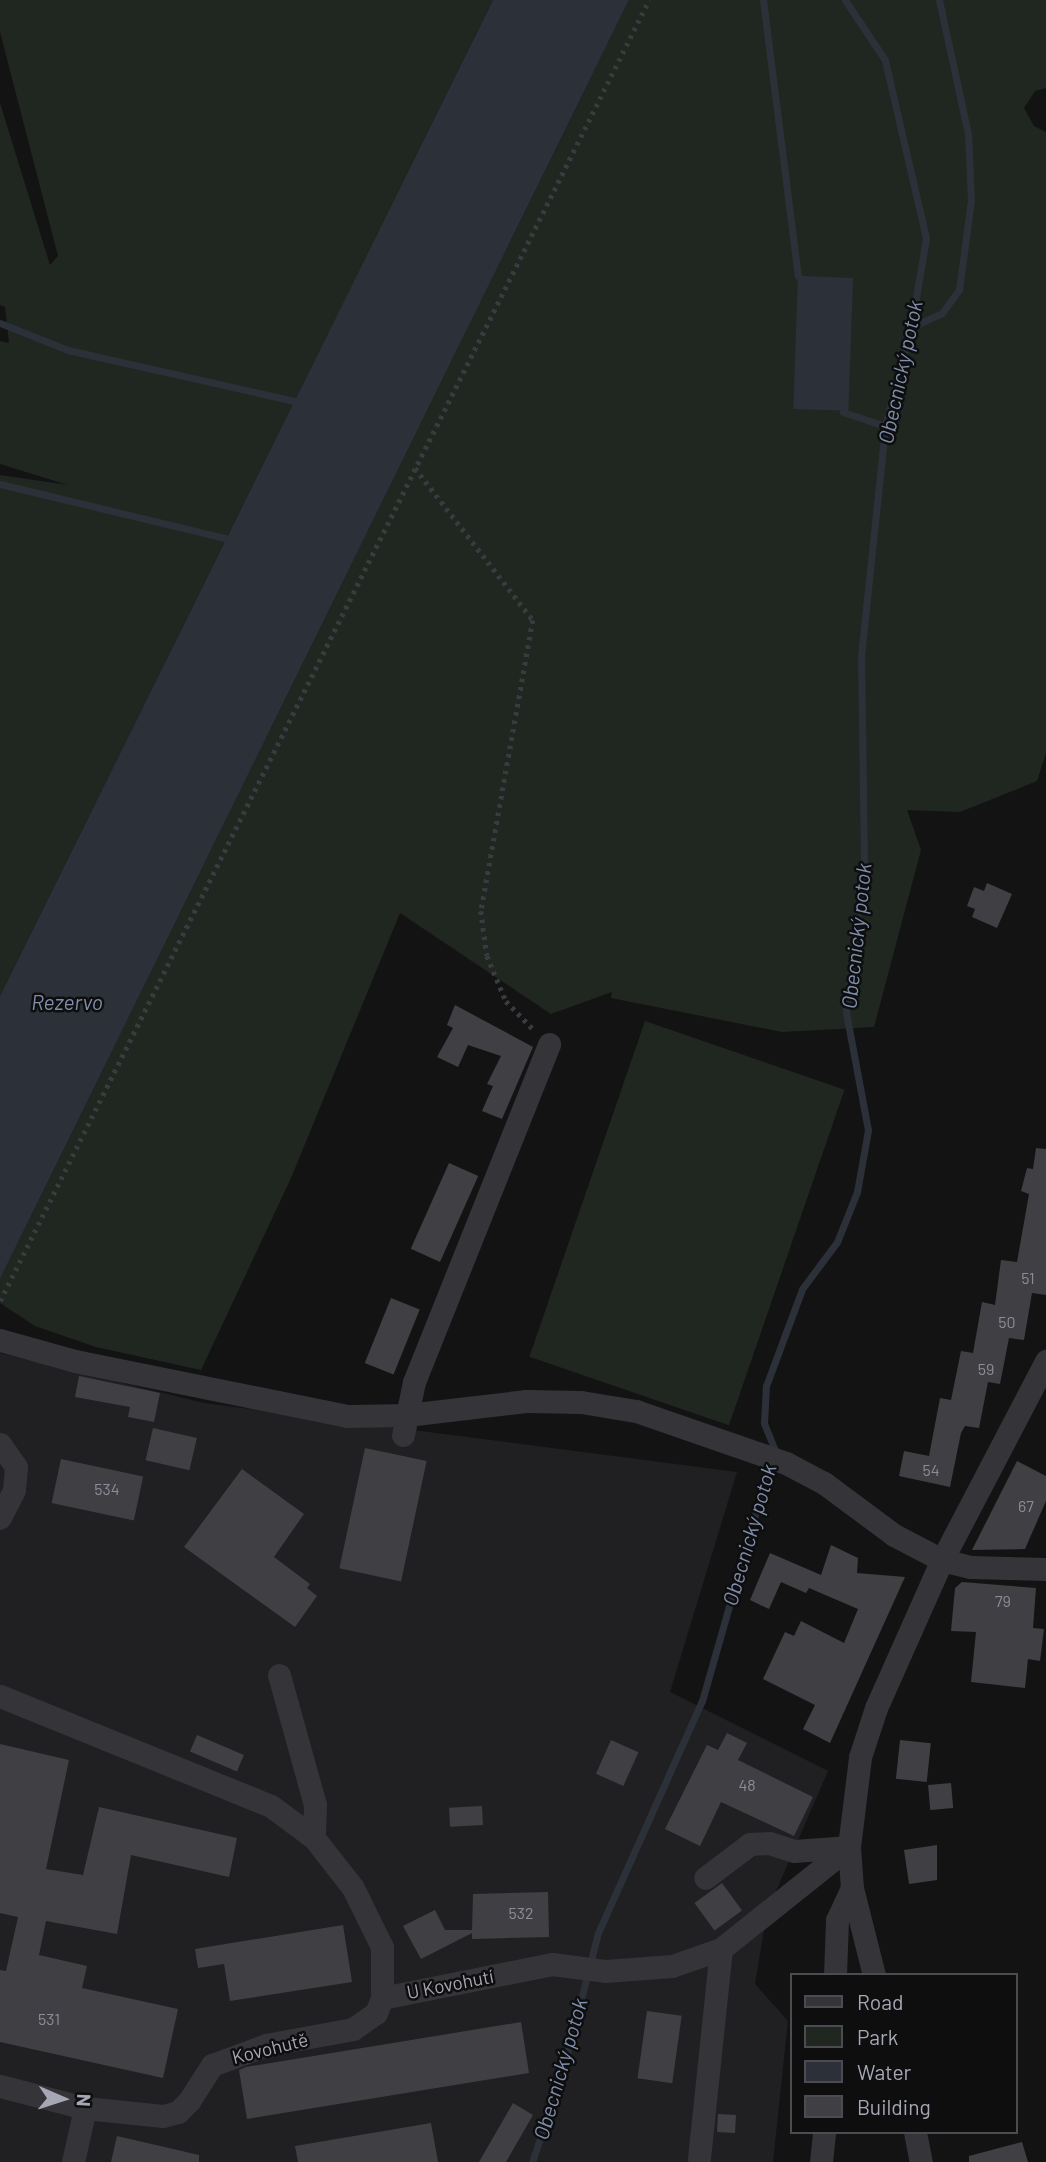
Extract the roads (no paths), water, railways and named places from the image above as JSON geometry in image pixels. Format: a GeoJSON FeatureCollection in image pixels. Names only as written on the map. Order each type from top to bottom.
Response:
{"type":"FeatureCollection","features":[{"type":"Feature","properties":{"kind":"street"},"geometry":{"type":"LineString","coordinates":[[405,1425],[414,1382],[549,1044]]}},
{"type":"Feature","properties":{"kind":"street"},"geometry":{"type":"LineString","coordinates":[[0,1340],[75,1361],[263,1402],[405,1425],[526,1401],[581,1402],[636,1411],[786,1463],[824,1483],[894,1535],[943,1560],[970,1567],[1046,1569]]}},
{"type":"Feature","properties":{"kind":"street"},"geometry":{"type":"LineString","coordinates":[[873,1973],[852,1888],[849,1847],[855,1782],[876,1708],[943,1560],[1046,1360]]}},
{"type":"Feature","properties":{"kind":"street"},"geometry":{"type":"LineString","coordinates":[[0,1444],[16,1467],[14,1490],[0,1518]]}},
{"type":"Feature","properties":{"kind":"street"},"geometry":{"type":"LineString","coordinates":[[279,1675],[315,1805],[314,1838]]}},
{"type":"Feature","properties":{"kind":"street","name":"U Kovohutí"},"geometry":{"type":"LineString","coordinates":[[0,1696],[271,1805],[314,1838],[353,1888],[382,1947],[382,1998],[552,1964],[605,1971],[672,1966],[721,1949],[849,1847]]}},
{"type":"Feature","properties":{"kind":"street"},"geometry":{"type":"LineString","coordinates":[[705,1878],[750,1844],[769,1843],[794,1852],[849,1847]]}},
{"type":"Feature","properties":{"kind":"street"},"geometry":{"type":"LineString","coordinates":[[835,1973],[837,1920],[852,1888]]}},
{"type":"Feature","properties":{"kind":"street"},"geometry":{"type":"LineString","coordinates":[[699,2158],[721,1949]]}},
{"type":"Feature","properties":{"kind":"street","name":"Kovohutě"},"geometry":{"type":"LineString","coordinates":[[0,2086],[85,2108],[163,2116],[178,2112],[212,2065],[266,2045],[353,2029],[376,2013],[382,1998]]}},
{"type":"Feature","properties":{"kind":"street"},"geometry":{"type":"LineString","coordinates":[[73,2162],[85,2108]]}},
{"type":"Feature","properties":{"kind":"street"},"geometry":{"type":"LineString","coordinates":[[821,2162],[824,2134]]}},
{"type":"Feature","properties":{"kind":"street"},"geometry":{"type":"LineString","coordinates":[[915,2134],[921,2162]]}},
{"type":"Feature","properties":{"kind":"water","name":"Rezervo"},"geometry":{"type":"Polygon","coordinates":[[[493,0],[629,0],[0,1279],[0,996],[493,0]]]}},
{"type":"Feature","properties":{"kind":"water"},"geometry":{"type":"Polygon","coordinates":[[[798,276],[853,278],[848,411],[793,409],[798,276]]]}},
{"type":"Feature","properties":{"kind":"waterway"},"geometry":{"type":"LineString","coordinates":[[763,0],[798,276]]}},
{"type":"Feature","properties":{"kind":"waterway","name":"Obecnický potok"},"geometry":{"type":"LineString","coordinates":[[532,2162],[563,2070],[598,1933],[702,1701],[774,1448],[764,1423],[766,1386],[802,1289],[837,1242],[857,1192],[868,1130],[846,1012],[864,864],[861,656],[885,426],[911,327],[926,238],[885,60],[845,0]]}},
{"type":"Feature","properties":{"kind":"waterway"},"geometry":{"type":"LineString","coordinates":[[911,327],[942,313],[959,290],[971,200],[968,134],[939,0]]}},
{"type":"Feature","properties":{"kind":"waterway"},"geometry":{"type":"LineString","coordinates":[[0,323],[68,350],[303,403]]}},
{"type":"Feature","properties":{"kind":"waterway"},"geometry":{"type":"LineString","coordinates":[[843,412],[885,426]]}},
{"type":"Feature","properties":{"kind":"waterway"},"geometry":{"type":"LineString","coordinates":[[0,484],[229,539],[238,537]]}}]}
